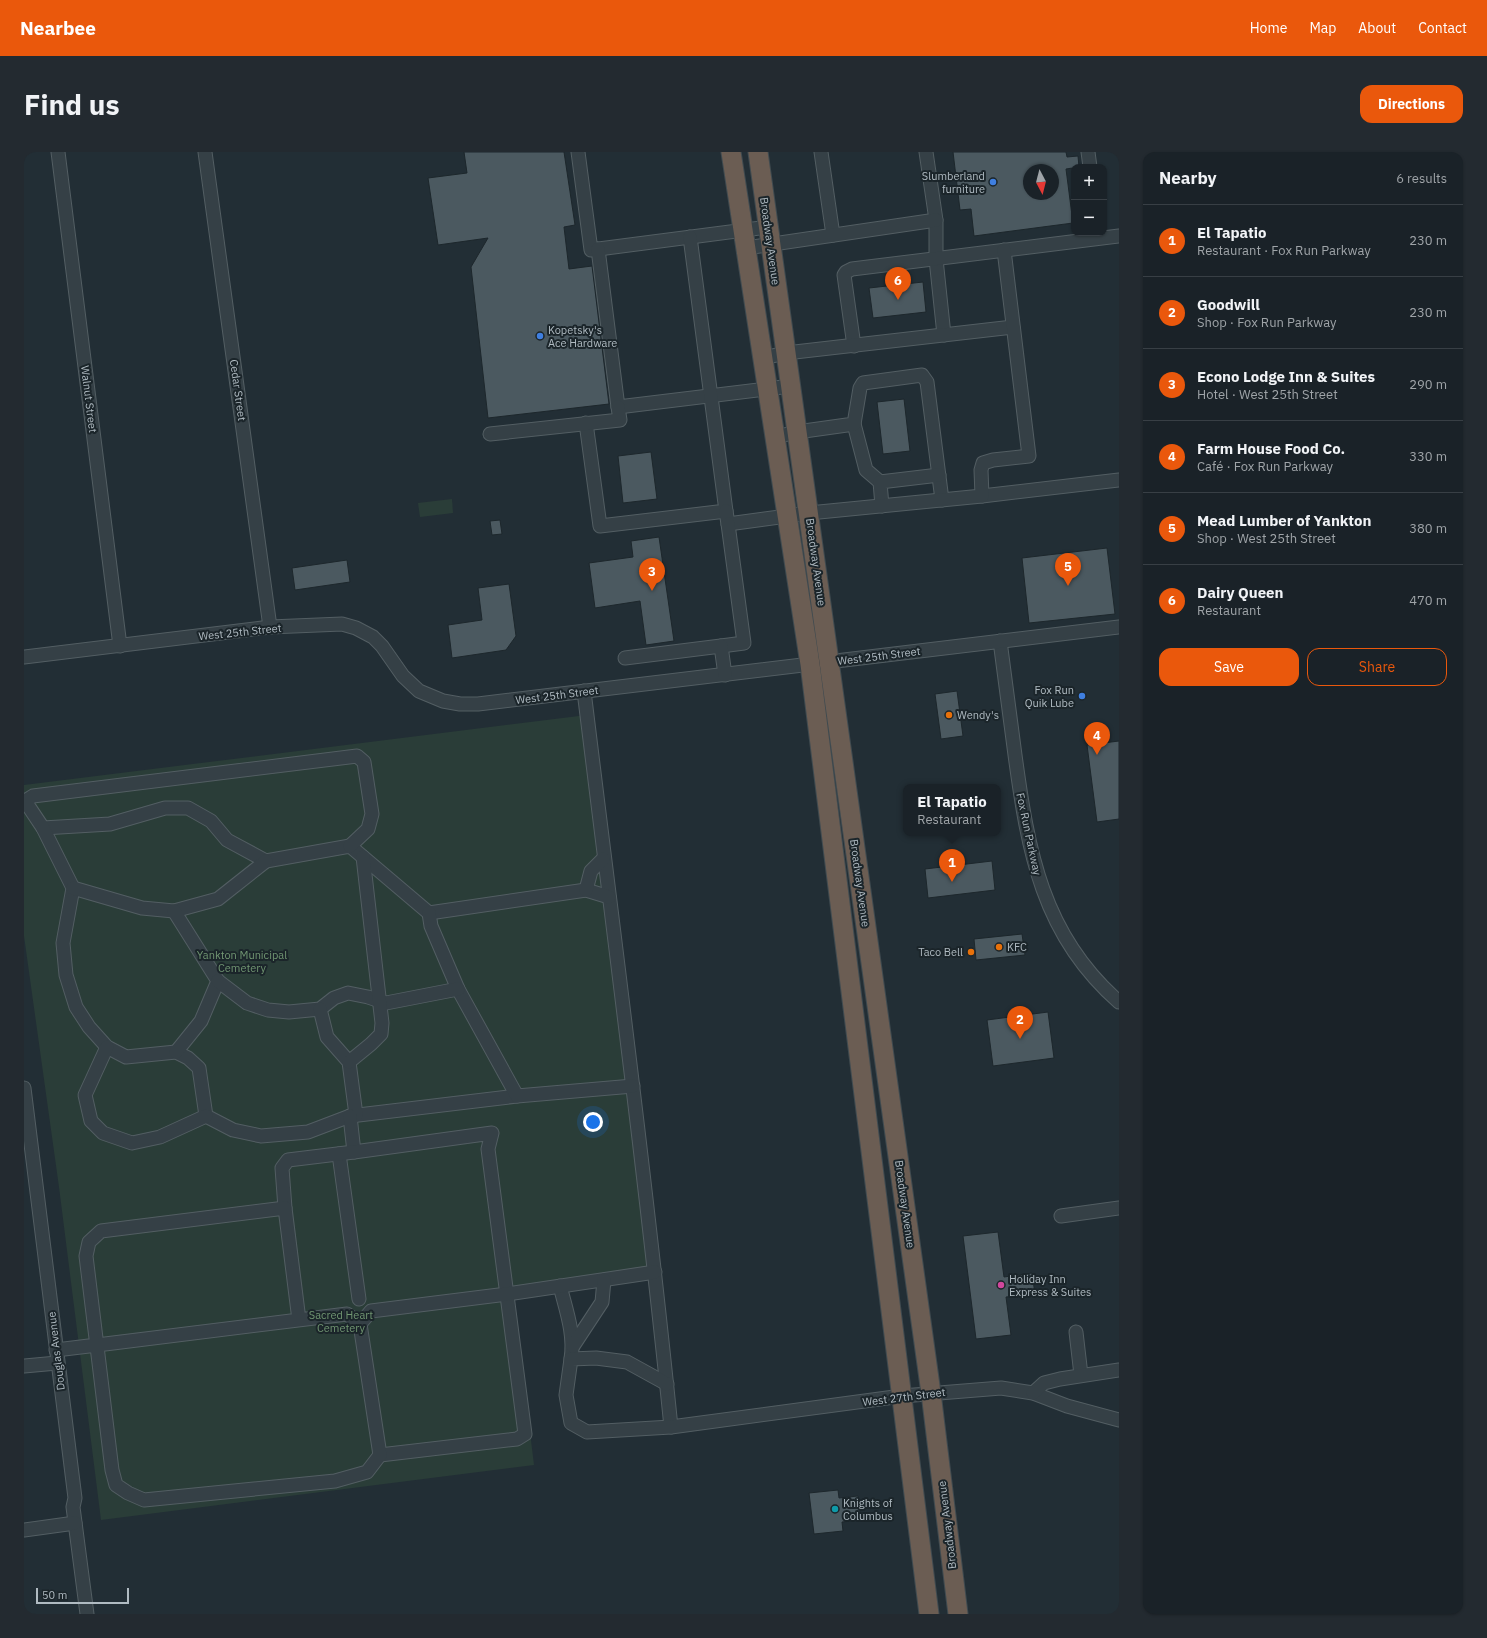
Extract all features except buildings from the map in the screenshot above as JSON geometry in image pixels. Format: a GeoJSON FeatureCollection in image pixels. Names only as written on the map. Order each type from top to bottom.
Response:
{"type":"FeatureCollection","features":[{"type":"Feature","properties":{"kind":"highway","name":"Broadway Avenue"},"geometry":{"type":"LineString","coordinates":[[731,152],[810,664],[929,1614]]}},
{"type":"Feature","properties":{"kind":"highway","name":"Broadway Avenue"},"geometry":{"type":"LineString","coordinates":[[758,152],[931,1393],[958,1614]]}},
{"type":"Feature","properties":{"kind":"street","name":"Walnut Street"},"geometry":{"type":"LineString","coordinates":[[58,152],[120,646]]}},
{"type":"Feature","properties":{"kind":"street","name":"Cedar Street"},"geometry":{"type":"LineString","coordinates":[[205,152],[270,628]]}},
{"type":"Feature","properties":{"kind":"street"},"geometry":{"type":"LineString","coordinates":[[578,152],[591,250],[690,237],[744,239],[769,235],[833,235],[936,220]]}},
{"type":"Feature","properties":{"kind":"street"},"geometry":{"type":"LineString","coordinates":[[821,152],[833,235]]}},
{"type":"Feature","properties":{"kind":"street"},"geometry":{"type":"LineString","coordinates":[[926,152],[936,220],[936,259],[944,335]]}},
{"type":"Feature","properties":{"kind":"street"},"geometry":{"type":"LineString","coordinates":[[1088,152],[1090,164]]}},
{"type":"Feature","properties":{"kind":"street"},"geometry":{"type":"LineString","coordinates":[[744,239],[769,235]]}},
{"type":"Feature","properties":{"kind":"street"},"geometry":{"type":"LineString","coordinates":[[854,346],[844,275],[852,269],[1119,236]]}},
{"type":"Feature","properties":{"kind":"street"},"geometry":{"type":"LineString","coordinates":[[625,658],[744,643],[690,237]]}},
{"type":"Feature","properties":{"kind":"street"},"geometry":{"type":"LineString","coordinates":[[490,434],[620,420],[598,249]]}},
{"type":"Feature","properties":{"kind":"street"},"geometry":{"type":"LineString","coordinates":[[982,496],[980,470],[983,463],[993,460],[1028,456],[1004,250]]}},
{"type":"Feature","properties":{"kind":"street"},"geometry":{"type":"LineString","coordinates":[[763,358],[786,353],[1013,327]]}},
{"type":"Feature","properties":{"kind":"street"},"geometry":{"type":"LineString","coordinates":[[882,506],[880,482],[866,470],[854,424],[860,388],[863,383],[922,375],[926,378],[927,382],[942,500]]}},
{"type":"Feature","properties":{"kind":"street"},"geometry":{"type":"LineString","coordinates":[[618,407],[791,386]]}},
{"type":"Feature","properties":{"kind":"street"},"geometry":{"type":"LineString","coordinates":[[586,423],[600,526],[726,510]]}},
{"type":"Feature","properties":{"kind":"street"},"geometry":{"type":"LineString","coordinates":[[775,437],[797,432],[854,424]]}},
{"type":"Feature","properties":{"kind":"street"},"geometry":{"type":"LineString","coordinates":[[880,482],[938,475]]}},
{"type":"Feature","properties":{"kind":"street"},"geometry":{"type":"LineString","coordinates":[[728,524],[809,513],[982,496],[1119,480]]}},
{"type":"Feature","properties":{"kind":"street","name":"West 25th Street"},"geometry":{"type":"LineString","coordinates":[[24,657],[270,628],[342,624],[356,628],[368,634],[382,646],[403,676],[420,691],[443,701],[460,704],[478,704],[1119,627]]}},
{"type":"Feature","properties":{"kind":"street","name":"Fox Run Parkway"},"geometry":{"type":"LineString","coordinates":[[1000,641],[1022,808],[1037,875],[1053,916],[1063,936],[1078,959],[1095,980],[1119,1002]]}},
{"type":"Feature","properties":{"kind":"street"},"geometry":{"type":"LineString","coordinates":[[721,646],[725,675]]}},
{"type":"Feature","properties":{"kind":"street"},"geometry":{"type":"LineString","coordinates":[[584,691],[603,859],[633,1086],[655,1272],[671,1427]]}},
{"type":"Feature","properties":{"kind":"street"},"geometry":{"type":"LineString","coordinates":[[73,888],[142,908],[174,910],[218,899],[266,861],[350,846],[368,829],[372,814],[364,762],[357,756],[33,796],[24,801],[43,828],[73,888],[62,943],[66,975],[76,1007],[89,1028],[106,1047],[126,1057],[176,1052],[188,1058],[199,1068],[206,1116]]}},
{"type":"Feature","properties":{"kind":"street"},"geometry":{"type":"LineString","coordinates":[[43,828],[110,824],[165,808],[188,808],[211,821],[227,840],[266,861]]}},
{"type":"Feature","properties":{"kind":"street"},"geometry":{"type":"LineString","coordinates":[[350,846],[429,913],[431,926],[458,990],[517,1096]]}},
{"type":"Feature","properties":{"kind":"street"},"geometry":{"type":"LineString","coordinates":[[349,1062],[381,1034],[382,1023],[363,857]]}},
{"type":"Feature","properties":{"kind":"street"},"geometry":{"type":"LineString","coordinates":[[586,890],[591,871],[603,859]]}},
{"type":"Feature","properties":{"kind":"street"},"geometry":{"type":"LineString","coordinates":[[429,913],[586,890],[609,897]]}},
{"type":"Feature","properties":{"kind":"street"},"geometry":{"type":"LineString","coordinates":[[174,910],[218,982],[247,1003],[268,1010],[289,1012],[320,1009],[334,998],[348,993],[368,997],[386,1003],[458,990]]}},
{"type":"Feature","properties":{"kind":"street"},"geometry":{"type":"LineString","coordinates":[[176,1052],[201,1021],[218,982]]}},
{"type":"Feature","properties":{"kind":"street"},"geometry":{"type":"LineString","coordinates":[[320,1009],[327,1037],[349,1062],[354,1152]]}},
{"type":"Feature","properties":{"kind":"street"},"geometry":{"type":"LineString","coordinates":[[106,1047],[85,1095],[91,1121],[103,1133],[132,1143],[160,1137],[206,1116]]}},
{"type":"Feature","properties":{"kind":"street"},"geometry":{"type":"LineString","coordinates":[[206,1116],[233,1130],[261,1136],[308,1132],[353,1116],[517,1096],[633,1086]]}},
{"type":"Feature","properties":{"kind":"street","name":"Douglas Avenue"},"geometry":{"type":"LineString","coordinates":[[24,1088],[56,1356],[75,1498],[73,1507],[87,1614]]}},
{"type":"Feature","properties":{"kind":"street"},"geometry":{"type":"LineString","coordinates":[[285,1208],[101,1231],[89,1242],[86,1256],[112,1470],[116,1485],[128,1493],[144,1500],[335,1481],[367,1472],[380,1455],[517,1439],[525,1434],[488,1149],[492,1133],[288,1160],[282,1168],[285,1208],[299,1320]]}},
{"type":"Feature","properties":{"kind":"street"},"geometry":{"type":"LineString","coordinates":[[339,1154],[359,1299],[371,1311]]}},
{"type":"Feature","properties":{"kind":"street"},"geometry":{"type":"LineString","coordinates":[[1061,1216],[1119,1208]]}},
{"type":"Feature","properties":{"kind":"street"},"geometry":{"type":"LineString","coordinates":[[360,1324],[371,1311],[507,1294],[655,1272]]}},
{"type":"Feature","properties":{"kind":"street"},"geometry":{"type":"LineString","coordinates":[[574,1346],[602,1302],[604,1280]]}},
{"type":"Feature","properties":{"kind":"street"},"geometry":{"type":"LineString","coordinates":[[560,1286],[569,1319],[574,1346]]}},
{"type":"Feature","properties":{"kind":"street"},"geometry":{"type":"LineString","coordinates":[[24,1366],[97,1345],[348,1314],[359,1299]]}},
{"type":"Feature","properties":{"kind":"street"},"geometry":{"type":"LineString","coordinates":[[348,1314],[360,1324],[380,1455]]}},
{"type":"Feature","properties":{"kind":"street"},"geometry":{"type":"LineString","coordinates":[[1076,1332],[1081,1375]]}},
{"type":"Feature","properties":{"kind":"street","name":"West 27th Street"},"geometry":{"type":"LineString","coordinates":[[574,1346],[566,1395],[571,1423],[586,1432],[671,1427],[902,1396],[1001,1388],[1033,1393],[1067,1406],[1119,1420]]}},
{"type":"Feature","properties":{"kind":"street"},"geometry":{"type":"LineString","coordinates":[[571,1359],[596,1358],[627,1362],[667,1384]]}},
{"type":"Feature","properties":{"kind":"street"},"geometry":{"type":"LineString","coordinates":[[1033,1393],[1044,1383],[1081,1375],[1119,1370]]}},
{"type":"Feature","properties":{"kind":"street"},"geometry":{"type":"LineString","coordinates":[[24,1530],[75,1523]]}},
{"type":"Feature","properties":{"kind":"green space"},"geometry":{"type":"Polygon","coordinates":[[[452,499],[453,513],[420,517],[418,503],[452,499]]]}},
{"type":"Feature","properties":{"kind":"green space","name":"Yankton Municipal Cemetery"},"geometry":{"type":"Polygon","coordinates":[[[587,715],[655,1272],[513,1293],[534,1465],[101,1520],[59,1187],[24,936],[24,785],[587,715]]]}},
{"type":"Feature","properties":{"kind":"place","name":"Slumberland furniture"},"geometry":{"type":"Point","coordinates":[993,182]}},
{"type":"Feature","properties":{"kind":"place","name":"Dairy Queen"},"geometry":{"type":"Point","coordinates":[898,300]}},
{"type":"Feature","properties":{"kind":"place","name":"Kopetsky's Ace Hardware"},"geometry":{"type":"Point","coordinates":[540,336]}},
{"type":"Feature","properties":{"kind":"place","name":"Mead Lumber of Yankton"},"geometry":{"type":"Point","coordinates":[1068,586]}},
{"type":"Feature","properties":{"kind":"place","name":"Econo Lodge Inn & Suites"},"geometry":{"type":"Point","coordinates":[652,591]}},
{"type":"Feature","properties":{"kind":"place","name":"Fox Run Quik Lube"},"geometry":{"type":"Point","coordinates":[1082,696]}},
{"type":"Feature","properties":{"kind":"place","name":"Wendy's"},"geometry":{"type":"Point","coordinates":[949,715]}},
{"type":"Feature","properties":{"kind":"place","name":"Farm House Food Co."},"geometry":{"type":"Point","coordinates":[1097,755]}},
{"type":"Feature","properties":{"kind":"place","name":"El Tapatio"},"geometry":{"type":"Point","coordinates":[952,882]}},
{"type":"Feature","properties":{"kind":"place","name":"KFC"},"geometry":{"type":"Point","coordinates":[999,947]}},
{"type":"Feature","properties":{"kind":"place","name":"Taco Bell"},"geometry":{"type":"Point","coordinates":[971,952]}},
{"type":"Feature","properties":{"kind":"place","name":"Goodwill"},"geometry":{"type":"Point","coordinates":[1020,1039]}},
{"type":"Feature","properties":{"kind":"place","name":"Holiday Inn Express & Suites"},"geometry":{"type":"Point","coordinates":[1001,1285]}},
{"type":"Feature","properties":{"kind":"place","name":"Knights of Columbus"},"geometry":{"type":"Point","coordinates":[835,1509]}},
{"type":"Feature","properties":{"kind":"park label","name":"Sacred Heart Cemetery"},"geometry":{"type":"Point","coordinates":[341,1321]}}]}
